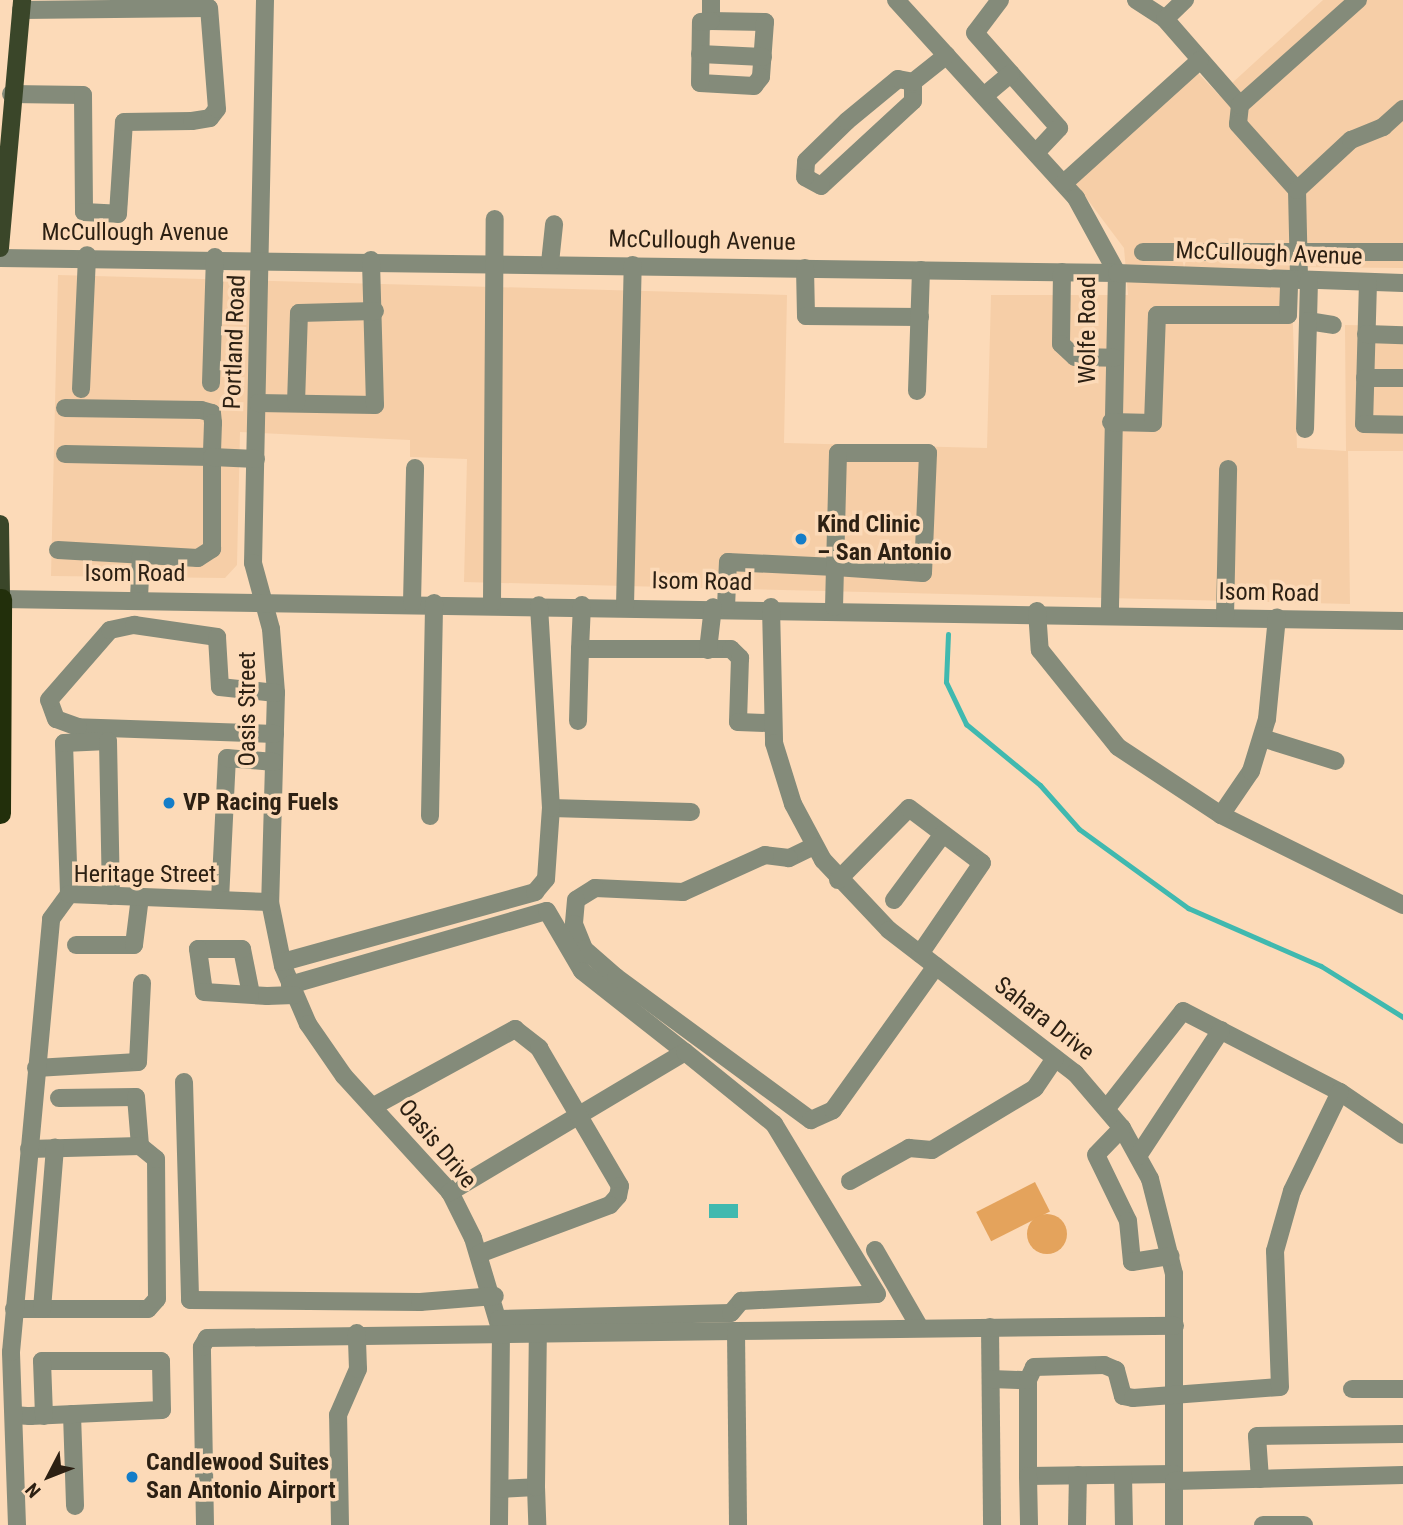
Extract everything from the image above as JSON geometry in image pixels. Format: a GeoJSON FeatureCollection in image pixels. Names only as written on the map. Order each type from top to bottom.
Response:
{"type":"FeatureCollection","features":[{"type":"Feature","properties":{"kind":"highway"},"geometry":{"type":"LineString","coordinates":[[0,598],[0,813]]}},
{"type":"Feature","properties":{"kind":"main road"},"geometry":{"type":"LineString","coordinates":[[0,248],[10,94],[21,5]]}},
{"type":"Feature","properties":{"kind":"main road"},"geometry":{"type":"LineString","coordinates":[[0,524],[0,598]]}},
{"type":"Feature","properties":{"kind":"street","name":"Portland Road"},"geometry":{"type":"LineString","coordinates":[[265,0],[262,258],[253,563],[265,600]]}},
{"type":"Feature","properties":{"kind":"street"},"geometry":{"type":"LineString","coordinates":[[711,0],[711,20]]}},
{"type":"Feature","properties":{"kind":"street","name":"Wolfe Road"},"geometry":{"type":"LineString","coordinates":[[896,0],[1063,183],[1094,225],[1117,273],[1111,422],[1110,614]]}},
{"type":"Feature","properties":{"kind":"street"},"geometry":{"type":"LineString","coordinates":[[1000,0],[975,33],[1059,128],[1036,153]]}},
{"type":"Feature","properties":{"kind":"street"},"geometry":{"type":"LineString","coordinates":[[1136,0],[1165,19],[1240,105]]}},
{"type":"Feature","properties":{"kind":"street"},"geometry":{"type":"LineString","coordinates":[[1165,19],[1185,0]]}},
{"type":"Feature","properties":{"kind":"street"},"geometry":{"type":"LineString","coordinates":[[1305,429],[1308,321],[1299,280],[1297,190],[1238,124],[1240,105],[1358,0]]}},
{"type":"Feature","properties":{"kind":"street"},"geometry":{"type":"LineString","coordinates":[[10,94],[83,95],[84,212],[118,214],[124,122],[192,121],[210,118],[217,109],[209,8],[21,5]]}},
{"type":"Feature","properties":{"kind":"street"},"geometry":{"type":"LineString","coordinates":[[711,20],[765,22],[761,78],[744,90],[700,83],[701,22],[711,20]]}},
{"type":"Feature","properties":{"kind":"street"},"geometry":{"type":"LineString","coordinates":[[700,54],[762,57]]}},
{"type":"Feature","properties":{"kind":"street"},"geometry":{"type":"LineString","coordinates":[[914,82],[898,79],[847,121],[806,161],[805,177],[821,186],[913,101],[914,82],[947,55]]}},
{"type":"Feature","properties":{"kind":"street"},"geometry":{"type":"LineString","coordinates":[[1063,183],[1200,60]]}},
{"type":"Feature","properties":{"kind":"street"},"geometry":{"type":"LineString","coordinates":[[984,96],[1011,73]]}},
{"type":"Feature","properties":{"kind":"street"},"geometry":{"type":"LineString","coordinates":[[1297,190],[1351,141],[1383,127],[1403,109]]}},
{"type":"Feature","properties":{"kind":"street"},"geometry":{"type":"LineString","coordinates":[[1383,127],[1403,127]]}},
{"type":"Feature","properties":{"kind":"street"},"geometry":{"type":"LineString","coordinates":[[492,603],[495,219]]}},
{"type":"Feature","properties":{"kind":"street"},"geometry":{"type":"LineString","coordinates":[[550,263],[554,224]]}},
{"type":"Feature","properties":{"kind":"street"},"geometry":{"type":"LineString","coordinates":[[1143,251],[1403,252]]}},
{"type":"Feature","properties":{"kind":"street","name":"McCullough Avenue"},"geometry":{"type":"LineString","coordinates":[[0,258],[87,255],[1062,272],[1403,283]]}},
{"type":"Feature","properties":{"kind":"street"},"geometry":{"type":"LineString","coordinates":[[81,389],[87,255]]}},
{"type":"Feature","properties":{"kind":"street"},"geometry":{"type":"LineString","coordinates":[[211,383],[215,257]]}},
{"type":"Feature","properties":{"kind":"street"},"geometry":{"type":"LineString","coordinates":[[258,403],[374,405],[375,310],[371,260]]}},
{"type":"Feature","properties":{"kind":"street"},"geometry":{"type":"LineString","coordinates":[[625,606],[633,265]]}},
{"type":"Feature","properties":{"kind":"street"},"geometry":{"type":"LineString","coordinates":[[805,268],[806,316],[920,317]]}},
{"type":"Feature","properties":{"kind":"street"},"geometry":{"type":"LineString","coordinates":[[917,391],[921,270]]}},
{"type":"Feature","properties":{"kind":"street"},"geometry":{"type":"LineString","coordinates":[[1062,272],[1061,344],[1075,357],[1114,358]]}},
{"type":"Feature","properties":{"kind":"street"},"geometry":{"type":"LineString","coordinates":[[1111,422],[1153,423],[1157,315],[1288,316],[1299,280]]}},
{"type":"Feature","properties":{"kind":"street"},"geometry":{"type":"LineString","coordinates":[[1368,282],[1364,424],[1403,425]]}},
{"type":"Feature","properties":{"kind":"street"},"geometry":{"type":"LineString","coordinates":[[296,403],[299,313],[375,310]]}},
{"type":"Feature","properties":{"kind":"street"},"geometry":{"type":"LineString","coordinates":[[1308,321],[1333,325]]}},
{"type":"Feature","properties":{"kind":"street"},"geometry":{"type":"LineString","coordinates":[[1366,334],[1403,335]]}},
{"type":"Feature","properties":{"kind":"street"},"geometry":{"type":"LineString","coordinates":[[1365,378],[1403,378]]}},
{"type":"Feature","properties":{"kind":"street"},"geometry":{"type":"LineString","coordinates":[[58,550],[198,558],[212,549],[212,412],[65,408]]}},
{"type":"Feature","properties":{"kind":"street"},"geometry":{"type":"LineString","coordinates":[[708,650],[728,562],[835,567],[923,573],[928,453],[838,453],[835,567],[834,607]]}},
{"type":"Feature","properties":{"kind":"street"},"geometry":{"type":"LineString","coordinates":[[65,454],[256,459]]}},
{"type":"Feature","properties":{"kind":"street"},"geometry":{"type":"LineString","coordinates":[[412,603],[415,468]]}},
{"type":"Feature","properties":{"kind":"street"},"geometry":{"type":"LineString","coordinates":[[1225,617],[1227,469]]}},
{"type":"Feature","properties":{"kind":"street"},"geometry":{"type":"LineString","coordinates":[[139,598],[141,555]]}},
{"type":"Feature","properties":{"kind":"street","name":"Isom Road"},"geometry":{"type":"LineString","coordinates":[[0,598],[834,607],[1403,621]]}},
{"type":"Feature","properties":{"kind":"street","name":"Oasis Street"},"geometry":{"type":"LineString","coordinates":[[265,600],[276,693],[270,902]]}},
{"type":"Feature","properties":{"kind":"street"},"geometry":{"type":"LineString","coordinates":[[430,816],[434,603]]}},
{"type":"Feature","properties":{"kind":"street"},"geometry":{"type":"LineString","coordinates":[[282,962],[535,892],[546,879],[551,808],[539,605]]}},
{"type":"Feature","properties":{"kind":"street"},"geometry":{"type":"LineString","coordinates":[[578,721],[582,605]]}},
{"type":"Feature","properties":{"kind":"street","name":"Sahara Drive"},"geometry":{"type":"LineString","coordinates":[[771,607],[772,723],[782,774],[814,846],[838,880],[920,954],[1055,1058],[1107,1108],[1138,1156],[1171,1256],[1175,1326],[1174,1525]]}},
{"type":"Feature","properties":{"kind":"street"},"geometry":{"type":"LineString","coordinates":[[1037,611],[1040,650],[1118,747],[1221,815],[1403,905]]}},
{"type":"Feature","properties":{"kind":"street"},"geometry":{"type":"LineString","coordinates":[[1221,815],[1251,771],[1262,738],[1277,617]]}},
{"type":"Feature","properties":{"kind":"street"},"geometry":{"type":"LineString","coordinates":[[275,734],[87,727],[56,719],[49,700],[110,630],[123,626],[217,637],[220,687],[276,693]]}},
{"type":"Feature","properties":{"kind":"street"},"geometry":{"type":"LineString","coordinates":[[580,649],[731,649],[740,658],[738,722],[772,723]]}},
{"type":"Feature","properties":{"kind":"street"},"geometry":{"type":"LineString","coordinates":[[1262,738],[1336,761]]}},
{"type":"Feature","properties":{"kind":"street"},"geometry":{"type":"LineString","coordinates":[[69,894],[64,743],[108,741],[111,896]]}},
{"type":"Feature","properties":{"kind":"street"},"geometry":{"type":"LineString","coordinates":[[220,900],[227,758],[274,762]]}},
{"type":"Feature","properties":{"kind":"street"},"geometry":{"type":"LineString","coordinates":[[551,808],[691,812]]}},
{"type":"Feature","properties":{"kind":"street"},"geometry":{"type":"LineString","coordinates":[[838,880],[909,808],[982,863],[920,954]]}},
{"type":"Feature","properties":{"kind":"street"},"geometry":{"type":"LineString","coordinates":[[894,900],[943,834]]}},
{"type":"Feature","properties":{"kind":"street"},"geometry":{"type":"LineString","coordinates":[[814,846],[789,858],[765,855],[683,892],[595,888],[576,900],[574,924],[584,949],[617,977],[811,1120],[833,1110],[936,966]]}},
{"type":"Feature","properties":{"kind":"street","name":"Heritage Street"},"geometry":{"type":"LineString","coordinates":[[17,1525],[14,1309],[51,919],[69,894],[270,902]]}},
{"type":"Feature","properties":{"kind":"street"},"geometry":{"type":"LineString","coordinates":[[76,945],[134,946],[140,897]]}},
{"type":"Feature","properties":{"kind":"street","name":"Oasis Drive"},"geometry":{"type":"LineString","coordinates":[[270,902],[282,962],[292,990],[325,1051],[450,1192],[480,1254],[495,1296],[500,1326],[499,1525]]}},
{"type":"Feature","properties":{"kind":"street"},"geometry":{"type":"LineString","coordinates":[[205,1525],[202,1346],[207,1338],[357,1333],[731,1313],[741,1301],[877,1294],[774,1124],[582,971],[547,911],[292,990],[251,994]]}},
{"type":"Feature","properties":{"kind":"street"},"geometry":{"type":"LineString","coordinates":[[36,1068],[138,1062],[142,984]]}},
{"type":"Feature","properties":{"kind":"street"},"geometry":{"type":"LineString","coordinates":[[1107,1108],[1183,1011],[1340,1091],[1403,1135]]}},
{"type":"Feature","properties":{"kind":"street"},"geometry":{"type":"LineString","coordinates":[[374,1106],[515,1028],[539,1048],[620,1186],[618,1196],[610,1205],[480,1254]]}},
{"type":"Feature","properties":{"kind":"street"},"geometry":{"type":"LineString","coordinates":[[1138,1156],[1221,1030]]}},
{"type":"Feature","properties":{"kind":"street"},"geometry":{"type":"LineString","coordinates":[[450,1192],[578,1113],[685,1052]]}},
{"type":"Feature","properties":{"kind":"street"},"geometry":{"type":"LineString","coordinates":[[849,1181],[909,1148],[932,1150],[1035,1088],[1055,1058]]}},
{"type":"Feature","properties":{"kind":"street"},"geometry":{"type":"LineString","coordinates":[[184,1082],[190,1300],[420,1302],[495,1296]]}},
{"type":"Feature","properties":{"kind":"street"},"geometry":{"type":"LineString","coordinates":[[1029,1525],[1028,1380],[1034,1367],[1104,1365],[1116,1370],[1123,1396],[1280,1387],[1275,1251],[1292,1191],[1340,1091]]}},
{"type":"Feature","properties":{"kind":"street"},"geometry":{"type":"LineString","coordinates":[[59,1098],[136,1097],[140,1146]]}},
{"type":"Feature","properties":{"kind":"street"},"geometry":{"type":"LineString","coordinates":[[1122,1128],[1096,1155],[1128,1221],[1132,1262],[1171,1256]]}},
{"type":"Feature","properties":{"kind":"street"},"geometry":{"type":"LineString","coordinates":[[14,1309],[148,1309],[157,1299],[156,1158],[140,1146],[29,1149]]}},
{"type":"Feature","properties":{"kind":"street"},"geometry":{"type":"LineString","coordinates":[[42,1309],[55,1148]]}},
{"type":"Feature","properties":{"kind":"street"},"geometry":{"type":"LineString","coordinates":[[875,1250],[920,1328]]}},
{"type":"Feature","properties":{"kind":"street"},"geometry":{"type":"LineString","coordinates":[[500,1326],[538,1332],[1175,1326]]}},
{"type":"Feature","properties":{"kind":"street"},"geometry":{"type":"LineString","coordinates":[[990,1327],[992,1525]]}},
{"type":"Feature","properties":{"kind":"street"},"geometry":{"type":"LineString","coordinates":[[736,1331],[738,1525]]}},
{"type":"Feature","properties":{"kind":"street"},"geometry":{"type":"LineString","coordinates":[[537,1525],[538,1332]]}},
{"type":"Feature","properties":{"kind":"street"},"geometry":{"type":"LineString","coordinates":[[341,1525],[338,1415],[358,1369],[357,1333]]}},
{"type":"Feature","properties":{"kind":"street"},"geometry":{"type":"LineString","coordinates":[[14,1415],[44,1416],[162,1410],[161,1361],[42,1362],[44,1416]]}},
{"type":"Feature","properties":{"kind":"street"},"geometry":{"type":"LineString","coordinates":[[991,1379],[1028,1380]]}},
{"type":"Feature","properties":{"kind":"street"},"geometry":{"type":"LineString","coordinates":[[1352,1390],[1403,1389]]}},
{"type":"Feature","properties":{"kind":"street"},"geometry":{"type":"LineString","coordinates":[[72,1414],[75,1506]]}},
{"type":"Feature","properties":{"kind":"street"},"geometry":{"type":"LineString","coordinates":[[1260,1479],[1256,1436],[1403,1434]]}},
{"type":"Feature","properties":{"kind":"street"},"geometry":{"type":"LineString","coordinates":[[1077,1525],[1078,1475]]}},
{"type":"Feature","properties":{"kind":"street"},"geometry":{"type":"LineString","coordinates":[[1028,1476],[1123,1475],[1260,1479],[1403,1475]]}},
{"type":"Feature","properties":{"kind":"street"},"geometry":{"type":"LineString","coordinates":[[1123,1475],[1124,1525]]}},
{"type":"Feature","properties":{"kind":"street"},"geometry":{"type":"LineString","coordinates":[[500,1489],[536,1488]]}},
{"type":"Feature","properties":{"kind":"street"},"geometry":{"type":"LineString","coordinates":[[1263,1525],[1304,1525]]}},
{"type":"Feature","properties":{"kind":"shaded area"},"geometry":{"type":"Polygon","coordinates":[[[1323,0],[1403,0],[1403,268],[1291,267],[1297,448],[1346,451],[1345,325],[1403,326],[1403,451],[1348,451],[1350,604],[464,582],[467,459],[410,457],[410,440],[240,432],[237,565],[225,578],[51,576],[58,275],[787,295],[784,443],[987,448],[991,295],[1128,295],[1124,248],[1072,179],[1195,70],[1219,95],[1323,0]]]}},
{"type":"Feature","properties":{"kind":"shaded area"},"geometry":{"type":"Polygon","coordinates":[[[1035,1182],[1050,1211],[991,1241],[976,1212],[1035,1182]]]}},
{"type":"Feature","properties":{"kind":"shaded area"},"geometry":{"type":"Polygon","coordinates":[[[1047,1214],[1061,1220],[1067,1234],[1061,1248],[1047,1254],[1033,1248],[1027,1234],[1033,1220],[1047,1214]]]}},
{"type":"Feature","properties":{"kind":"water"},"geometry":{"type":"Polygon","coordinates":[[[709,1204],[738,1204],[738,1218],[709,1218],[709,1204]]]}},
{"type":"Feature","properties":{"kind":"waterway"},"geometry":{"type":"LineString","coordinates":[[948,634],[946,682],[966,724],[1040,785],[1079,829],[1188,908],[1321,966],[1403,1017]]}},
{"type":"Feature","properties":{"kind":"place","name":"Kind Clinic – San Antonio"},"geometry":{"type":"Point","coordinates":[801,539]}},
{"type":"Feature","properties":{"kind":"place","name":"VP Racing Fuels"},"geometry":{"type":"Point","coordinates":[169,803]}},
{"type":"Feature","properties":{"kind":"place","name":"Candlewood Suites San Antonio Airport"},"geometry":{"type":"Point","coordinates":[132,1477]}}]}
